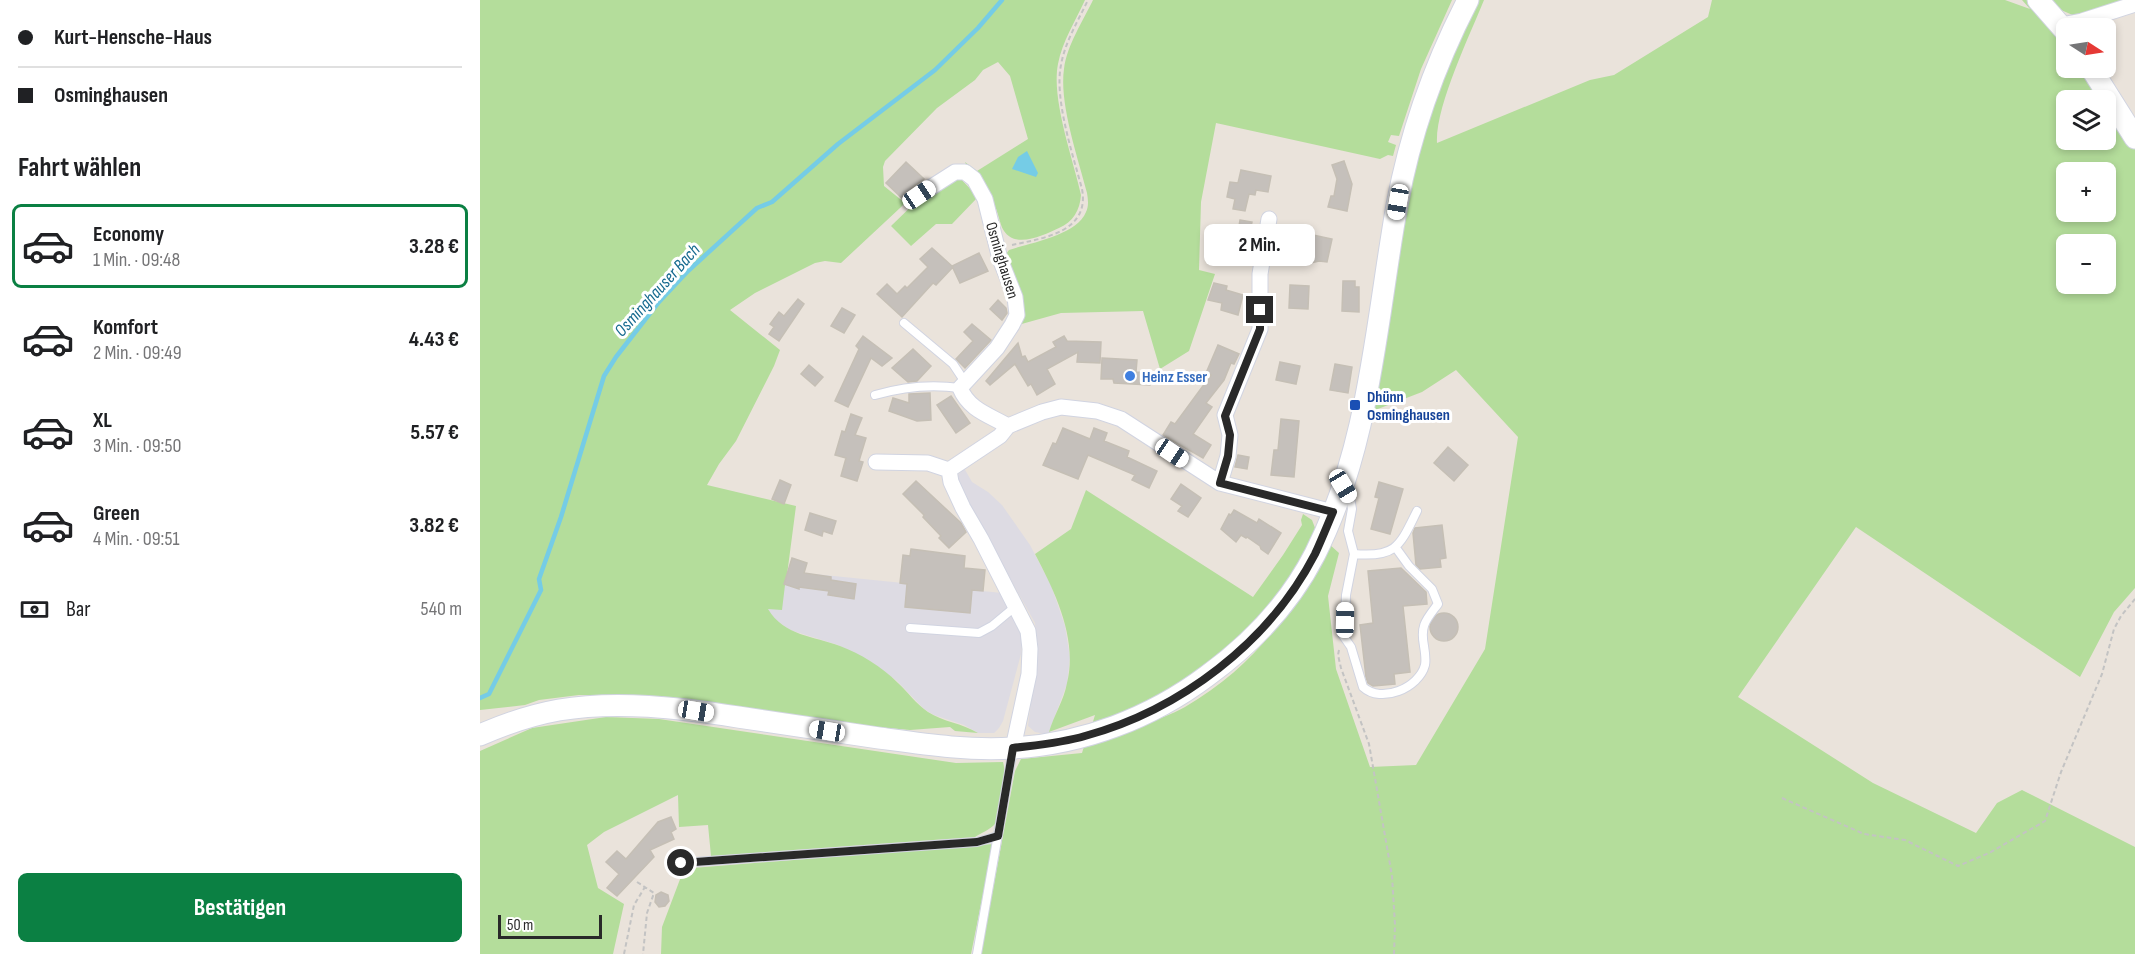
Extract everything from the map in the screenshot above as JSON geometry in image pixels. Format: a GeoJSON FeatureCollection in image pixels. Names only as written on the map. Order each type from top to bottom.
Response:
{"type":"FeatureCollection","features":[{"type":"Feature","properties":{"kind":"main road"},"geometry":{"type":"LineString","coordinates":[[480,735],[507,723],[560,710],[637,706],[696,711],[936,745],[1013,748],[1084,737],[1147,714],[1196,685],[1241,649],[1278,610],[1314,555],[1333,512],[1361,423],[1404,170],[1433,77],[1468,0]]}},
{"type":"Feature","properties":{"kind":"main road"},"geometry":{"type":"LineString","coordinates":[[2038,0],[2056,20]]}},
{"type":"Feature","properties":{"kind":"main road"},"geometry":{"type":"LineString","coordinates":[[2097,78],[2135,138]]}},
{"type":"Feature","properties":{"kind":"street"},"geometry":{"type":"LineString","coordinates":[[2091,18],[2135,4]]}},
{"type":"Feature","properties":{"kind":"street","name":"Osminghausen"},"geometry":{"type":"LineString","coordinates":[[919,195],[955,172],[969,174],[983,192],[997,249],[1015,297],[1016,320],[997,348],[962,385]]}},
{"type":"Feature","properties":{"kind":"street"},"geometry":{"type":"LineString","coordinates":[[1220,483],[1228,456],[1230,435],[1225,416],[1260,329],[1260,274],[1269,219]]}},
{"type":"Feature","properties":{"kind":"street"},"geometry":{"type":"LineString","coordinates":[[962,385],[964,397],[976,409],[1008,426]]}},
{"type":"Feature","properties":{"kind":"street"},"geometry":{"type":"LineString","coordinates":[[949,470],[1000,436],[1008,426],[1061,407],[1097,411],[1121,419],[1220,483],[1333,512]]}},
{"type":"Feature","properties":{"kind":"street"},"geometry":{"type":"LineString","coordinates":[[876,462],[928,463],[949,470]]}},
{"type":"Feature","properties":{"kind":"street"},"geometry":{"type":"LineString","coordinates":[[949,470],[951,482],[963,508],[1028,631],[1029,674],[1013,748]]}},
{"type":"Feature","properties":{"kind":"lane"},"geometry":{"type":"LineString","coordinates":[[875,395],[932,386],[962,385],[953,364],[904,323]]}},
{"type":"Feature","properties":{"kind":"lane"},"geometry":{"type":"LineString","coordinates":[[1343,486],[1350,498],[1352,509],[1348,531],[1354,554],[1346,595],[1342,634],[1351,647],[1360,680],[1367,691],[1387,694],[1401,690],[1416,680],[1425,666],[1422,631],[1424,622],[1438,604],[1437,598],[1426,581],[1409,566],[1396,548]]}},
{"type":"Feature","properties":{"kind":"lane"},"geometry":{"type":"LineString","coordinates":[[1354,554],[1382,554],[1396,548],[1417,511]]}},
{"type":"Feature","properties":{"kind":"lane"},"geometry":{"type":"LineString","coordinates":[[910,628],[979,633],[992,626],[1016,606]]}},
{"type":"Feature","properties":{"kind":"lane"},"geometry":{"type":"LineString","coordinates":[[976,954],[1013,748]]}},
{"type":"Feature","properties":{"kind":"lane"},"geometry":{"type":"LineString","coordinates":[[681,863],[977,842],[998,836]]}},
{"type":"Feature","properties":{"kind":"path"},"geometry":{"type":"LineString","coordinates":[[997,249],[1038,239],[1066,228],[1077,219],[1083,207],[1084,201],[1062,103],[1059,75],[1065,49],[1088,0]]}},
{"type":"Feature","properties":{"kind":"path"},"geometry":{"type":"LineString","coordinates":[[1782,798],[1864,834],[1905,840],[1958,866],[1989,853],[2045,820],[2061,772],[2102,674],[2114,629],[2135,599]]}},
{"type":"Feature","properties":{"kind":"path"},"geometry":{"type":"LineString","coordinates":[[1342,634],[1338,655],[1370,744],[1382,813],[1394,901],[1394,954]]}},
{"type":"Feature","properties":{"kind":"path"},"geometry":{"type":"LineString","coordinates":[[637,882],[654,893],[647,913],[643,954]]}},
{"type":"Feature","properties":{"kind":"path"},"geometry":{"type":"LineString","coordinates":[[624,954],[634,905],[645,887]]}},
{"type":"Feature","properties":{"kind":"shaded area"},"geometry":{"type":"Polygon","coordinates":[[[964,468],[972,482],[1002,505],[1030,545],[1051,585],[1065,626],[1070,658],[1067,684],[1049,732],[1045,734],[1035,732],[1028,726],[1038,647],[1035,623],[967,500],[958,480],[958,475],[964,468]]]}},
{"type":"Feature","properties":{"kind":"shaded area"},"geometry":{"type":"Polygon","coordinates":[[[792,558],[807,563],[804,573],[1002,593],[1018,622],[1021,654],[1003,721],[999,728],[994,733],[978,733],[964,725],[934,715],[924,709],[897,681],[873,663],[838,645],[790,630],[776,620],[767,609],[784,584],[792,558]]]}},
{"type":"Feature","properties":{"kind":"green space"},"geometry":{"type":"Polygon","coordinates":[[[480,0],[1085,0],[1063,48],[1057,78],[1060,111],[1081,195],[1079,206],[1072,219],[1046,234],[1030,239],[1016,239],[1009,236],[1002,228],[994,205],[967,167],[965,162],[977,171],[1028,139],[1010,76],[998,62],[983,70],[975,80],[937,108],[885,161],[884,186],[905,203],[841,263],[825,261],[815,263],[755,293],[730,310],[780,350],[736,441],[707,485],[796,506],[782,610],[768,609],[782,625],[791,630],[840,646],[870,661],[885,671],[928,712],[978,733],[955,731],[950,727],[910,730],[877,727],[660,696],[579,695],[480,710],[480,0]]]}},
{"type":"Feature","properties":{"kind":"green space"},"geometry":{"type":"Polygon","coordinates":[[[1093,0],[1452,0],[1421,69],[1399,136],[1391,135],[1388,142],[1396,145],[1393,156],[1388,155],[1380,159],[1216,123],[1201,202],[1199,270],[1215,274],[1189,351],[1160,369],[1143,311],[1061,313],[1018,325],[1006,254],[1009,250],[1052,237],[1073,227],[1081,220],[1088,207],[1087,193],[1067,114],[1063,83],[1068,51],[1093,0]]]}},
{"type":"Feature","properties":{"kind":"green space"},"geometry":{"type":"Polygon","coordinates":[[[1477,0],[1484,0],[1447,91],[1438,128],[1437,143],[1590,80],[1614,75],[1708,17],[1712,0],[2005,0],[2030,9],[2022,0],[2029,0],[2056,29],[2056,78],[2090,78],[2097,90],[2056,90],[2056,150],[2116,150],[2116,119],[2135,149],[2135,588],[2114,612],[2080,677],[1856,527],[1738,697],[1873,783],[1976,833],[1997,803],[2022,790],[2135,847],[2135,954],[981,954],[1015,771],[1021,759],[1082,753],[1085,743],[1162,718],[1210,691],[1232,674],[1269,636],[1300,593],[1329,544],[1339,553],[1328,596],[1336,669],[1370,767],[1416,765],[1485,649],[1518,437],[1456,370],[1422,392],[1370,412],[1402,220],[1432,103],[1477,0]]]}},
{"type":"Feature","properties":{"kind":"green space"},"geometry":{"type":"Polygon","coordinates":[[[2047,0],[2135,0],[2075,16],[2054,7],[2047,0]]]}},
{"type":"Feature","properties":{"kind":"green space"},"geometry":{"type":"Polygon","coordinates":[[[958,176],[978,197],[952,224],[936,224],[911,246],[891,226],[922,196],[958,176]]]}},
{"type":"Feature","properties":{"kind":"green space"},"geometry":{"type":"Polygon","coordinates":[[[1086,490],[1253,597],[1302,525],[1303,514],[1312,520],[1315,528],[1312,544],[1272,605],[1199,675],[1160,697],[1092,725],[1095,715],[1049,732],[1066,689],[1070,666],[1069,650],[1063,616],[1035,554],[1071,529],[1086,490]]]}},
{"type":"Feature","properties":{"kind":"green space"},"geometry":{"type":"Polygon","coordinates":[[[606,717],[659,719],[956,763],[1003,762],[1004,784],[1000,812],[993,826],[975,837],[711,856],[708,825],[679,827],[678,795],[604,832],[587,845],[598,888],[624,904],[613,954],[480,954],[480,751],[532,728],[606,717]]]}},
{"type":"Feature","properties":{"kind":"green space"},"geometry":{"type":"Polygon","coordinates":[[[993,844],[971,954],[661,954],[662,927],[682,874],[680,869],[993,844]]]}},
{"type":"Feature","properties":{"kind":"water"},"geometry":{"type":"Polygon","coordinates":[[[1027,151],[1038,173],[1036,177],[1012,169],[1018,157],[1027,151]]]}},
{"type":"Feature","properties":{"kind":"building"},"geometry":{"type":"Polygon","coordinates":[[[1344,161],[1352,184],[1347,211],[1328,207],[1331,196],[1334,196],[1337,179],[1332,165],[1344,161]]]}},
{"type":"Feature","properties":{"kind":"building"},"geometry":{"type":"Polygon","coordinates":[[[906,162],[924,179],[913,187],[904,200],[886,183],[906,162]]]}},
{"type":"Feature","properties":{"kind":"building"},"geometry":{"type":"Polygon","coordinates":[[[1241,170],[1271,176],[1268,192],[1256,190],[1255,195],[1249,194],[1245,211],[1233,209],[1235,199],[1227,197],[1230,182],[1238,183],[1241,170]]]}},
{"type":"Feature","properties":{"kind":"building"},"geometry":{"type":"Polygon","coordinates":[[[1240,220],[1252,222],[1243,259],[1220,254],[1227,230],[1238,232],[1240,220]]]}},
{"type":"Feature","properties":{"kind":"building"},"geometry":{"type":"Polygon","coordinates":[[[1313,235],[1332,239],[1327,262],[1311,263],[1306,259],[1313,235]]]}},
{"type":"Feature","properties":{"kind":"building"},"geometry":{"type":"Polygon","coordinates":[[[932,248],[953,267],[936,285],[933,283],[902,317],[877,294],[887,284],[897,294],[905,286],[907,288],[928,267],[920,259],[932,248]]]}},
{"type":"Feature","properties":{"kind":"building"},"geometry":{"type":"Polygon","coordinates":[[[979,253],[988,271],[960,283],[952,266],[979,253]]]}},
{"type":"Feature","properties":{"kind":"building"},"geometry":{"type":"Polygon","coordinates":[[[1343,281],[1355,281],[1355,287],[1359,287],[1359,312],[1342,311],[1343,281]]]}},
{"type":"Feature","properties":{"kind":"building"},"geometry":{"type":"Polygon","coordinates":[[[1214,283],[1227,286],[1226,290],[1243,295],[1238,315],[1221,310],[1222,303],[1208,300],[1214,283]]]}},
{"type":"Feature","properties":{"kind":"building"},"geometry":{"type":"Polygon","coordinates":[[[1290,285],[1309,286],[1308,309],[1289,308],[1290,285]]]}},
{"type":"Feature","properties":{"kind":"building"},"geometry":{"type":"Polygon","coordinates":[[[798,299],[804,304],[779,341],[769,334],[774,327],[770,324],[779,312],[784,316],[798,299]]]}},
{"type":"Feature","properties":{"kind":"building"},"geometry":{"type":"Polygon","coordinates":[[[998,300],[1006,308],[1007,313],[1002,320],[990,309],[998,300]]]}},
{"type":"Feature","properties":{"kind":"building"},"geometry":{"type":"Polygon","coordinates":[[[842,308],[855,315],[844,333],[831,326],[842,308]]]}},
{"type":"Feature","properties":{"kind":"building"},"geometry":{"type":"Polygon","coordinates":[[[972,324],[991,340],[965,368],[956,359],[973,341],[964,332],[972,324]]]}},
{"type":"Feature","properties":{"kind":"building"},"geometry":{"type":"Polygon","coordinates":[[[863,336],[892,358],[882,366],[871,358],[848,407],[835,401],[859,349],[856,346],[863,336]]]}},
{"type":"Feature","properties":{"kind":"building"},"geometry":{"type":"Polygon","coordinates":[[[1064,336],[1067,341],[1101,342],[1100,363],[1077,362],[1078,352],[1047,369],[1055,384],[1037,395],[1031,384],[1028,386],[1015,364],[990,385],[986,381],[1018,343],[1022,357],[1025,356],[1028,362],[1056,347],[1053,342],[1064,336]]]}},
{"type":"Feature","properties":{"kind":"building"},"geometry":{"type":"Polygon","coordinates":[[[1218,345],[1239,354],[1234,364],[1231,363],[1224,380],[1206,403],[1212,407],[1193,434],[1211,445],[1203,458],[1163,435],[1171,422],[1175,424],[1211,375],[1206,373],[1218,345]]]}},
{"type":"Feature","properties":{"kind":"building"},"geometry":{"type":"Polygon","coordinates":[[[913,349],[931,366],[917,381],[908,382],[892,368],[913,349]]]}},
{"type":"Feature","properties":{"kind":"building","name":"Heinz Esser"},"geometry":{"type":"Polygon","coordinates":[[[1102,358],[1137,360],[1136,372],[1161,373],[1150,385],[1114,383],[1113,379],[1101,379],[1102,358]]]}},
{"type":"Feature","properties":{"kind":"building"},"geometry":{"type":"Polygon","coordinates":[[[1280,362],[1300,366],[1296,384],[1276,380],[1280,362]]]}},
{"type":"Feature","properties":{"kind":"building"},"geometry":{"type":"Polygon","coordinates":[[[1335,364],[1352,367],[1348,393],[1330,390],[1335,364]]]}},
{"type":"Feature","properties":{"kind":"building"},"geometry":{"type":"Polygon","coordinates":[[[809,365],[823,377],[815,386],[801,374],[809,365]]]}},
{"type":"Feature","properties":{"kind":"building"},"geometry":{"type":"Polygon","coordinates":[[[930,393],[931,420],[917,421],[889,411],[893,398],[909,403],[909,394],[930,393]]]}},
{"type":"Feature","properties":{"kind":"building"},"geometry":{"type":"Polygon","coordinates":[[[951,396],[970,423],[956,433],[937,405],[951,396]]]}},
{"type":"Feature","properties":{"kind":"building"},"geometry":{"type":"Polygon","coordinates":[[[851,414],[862,418],[855,435],[866,438],[859,461],[863,462],[857,481],[841,476],[846,458],[835,455],[842,431],[845,432],[851,414]]]}},
{"type":"Feature","properties":{"kind":"building"},"geometry":{"type":"Polygon","coordinates":[[[1281,419],[1299,421],[1294,477],[1271,475],[1274,450],[1278,450],[1281,419]]]}},
{"type":"Feature","properties":{"kind":"building"},"geometry":{"type":"Polygon","coordinates":[[[1063,428],[1090,439],[1094,428],[1107,433],[1104,441],[1129,451],[1127,457],[1157,471],[1149,488],[1132,480],[1135,475],[1088,455],[1078,479],[1043,465],[1063,428]]]}},
{"type":"Feature","properties":{"kind":"building"},"geometry":{"type":"Polygon","coordinates":[[[1448,447],[1468,465],[1454,481],[1434,463],[1448,447]]]}},
{"type":"Feature","properties":{"kind":"building"},"geometry":{"type":"Polygon","coordinates":[[[1238,455],[1249,457],[1247,469],[1235,467],[1238,455]]]}},
{"type":"Feature","properties":{"kind":"building"},"geometry":{"type":"Polygon","coordinates":[[[780,480],[791,485],[784,504],[772,499],[780,480]]]}},
{"type":"Feature","properties":{"kind":"building"},"geometry":{"type":"Polygon","coordinates":[[[916,481],[961,523],[966,532],[949,548],[923,517],[924,515],[903,494],[916,481]]]}},
{"type":"Feature","properties":{"kind":"building"},"geometry":{"type":"Polygon","coordinates":[[[1379,482],[1403,489],[1390,534],[1371,529],[1379,498],[1375,497],[1379,482]]]}},
{"type":"Feature","properties":{"kind":"building"},"geometry":{"type":"Polygon","coordinates":[[[1181,484],[1201,498],[1188,517],[1178,511],[1182,506],[1171,499],[1181,484]]]}},
{"type":"Feature","properties":{"kind":"building"},"geometry":{"type":"Polygon","coordinates":[[[1234,510],[1257,523],[1259,519],[1281,533],[1268,554],[1247,537],[1241,535],[1236,542],[1221,529],[1229,514],[1231,515],[1234,510]]]}},
{"type":"Feature","properties":{"kind":"building"},"geometry":{"type":"Polygon","coordinates":[[[810,513],[836,521],[832,534],[823,531],[822,536],[805,530],[810,513]]]}},
{"type":"Feature","properties":{"kind":"building"},"geometry":{"type":"Polygon","coordinates":[[[1442,525],[1446,558],[1440,559],[1441,567],[1420,569],[1416,565],[1413,533],[1415,528],[1442,525]]]}},
{"type":"Feature","properties":{"kind":"building"},"geometry":{"type":"Polygon","coordinates":[[[911,549],[965,556],[964,568],[985,570],[983,591],[972,590],[970,613],[905,607],[907,584],[900,583],[903,555],[910,556],[911,549]]]}},
{"type":"Feature","properties":{"kind":"building"},"geometry":{"type":"Polygon","coordinates":[[[792,558],[807,563],[804,573],[856,584],[854,599],[828,595],[829,591],[799,587],[799,589],[784,584],[792,558]]]}},
{"type":"Feature","properties":{"kind":"building"},"geometry":{"type":"Polygon","coordinates":[[[1401,568],[1426,592],[1427,604],[1403,606],[1410,672],[1394,674],[1395,684],[1373,686],[1368,683],[1366,677],[1360,625],[1373,623],[1368,571],[1401,568]]]}},
{"type":"Feature","properties":{"kind":"building"},"geometry":{"type":"Polygon","coordinates":[[[1444,613],[1454,617],[1458,627],[1454,637],[1444,641],[1434,637],[1430,627],[1434,617],[1444,613]]]}},
{"type":"Feature","properties":{"kind":"building"},"geometry":{"type":"Polygon","coordinates":[[[671,817],[676,829],[671,832],[674,839],[650,850],[654,857],[617,896],[607,888],[619,874],[606,862],[617,851],[626,859],[658,822],[671,817]]]}},
{"type":"Feature","properties":{"kind":"building"},"geometry":{"type":"Polygon","coordinates":[[[661,892],[668,895],[669,901],[665,906],[659,907],[655,902],[656,895],[661,892]]]}},
{"type":"Feature","properties":{"kind":"waterway","name":"Osminghauser Bach"},"geometry":{"type":"LineString","coordinates":[[480,698],[489,694],[541,590],[539,579],[561,517],[604,376],[616,357],[658,303],[688,271],[757,208],[772,202],[838,144],[935,70],[978,28],[1002,0]]}},
{"type":"Feature","properties":{"kind":"place","name":"Heinz Esser"},"geometry":{"type":"Point","coordinates":[1130,376]}},
{"type":"Feature","properties":{"kind":"place","name":"Dhünn Osminghausen"},"geometry":{"type":"Point","coordinates":[1355,405]}},
{"type":"Feature","properties":{"kind":"route"},"geometry":{"type":"LineString","coordinates":[[681,863],[977,842],[998,836],[1013,748],[1084,737],[1147,714],[1196,685],[1241,649],[1278,610],[1295,585],[1314,555],[1333,512],[1220,483],[1228,456],[1230,435],[1225,416],[1260,329],[1260,310]]}}]}
